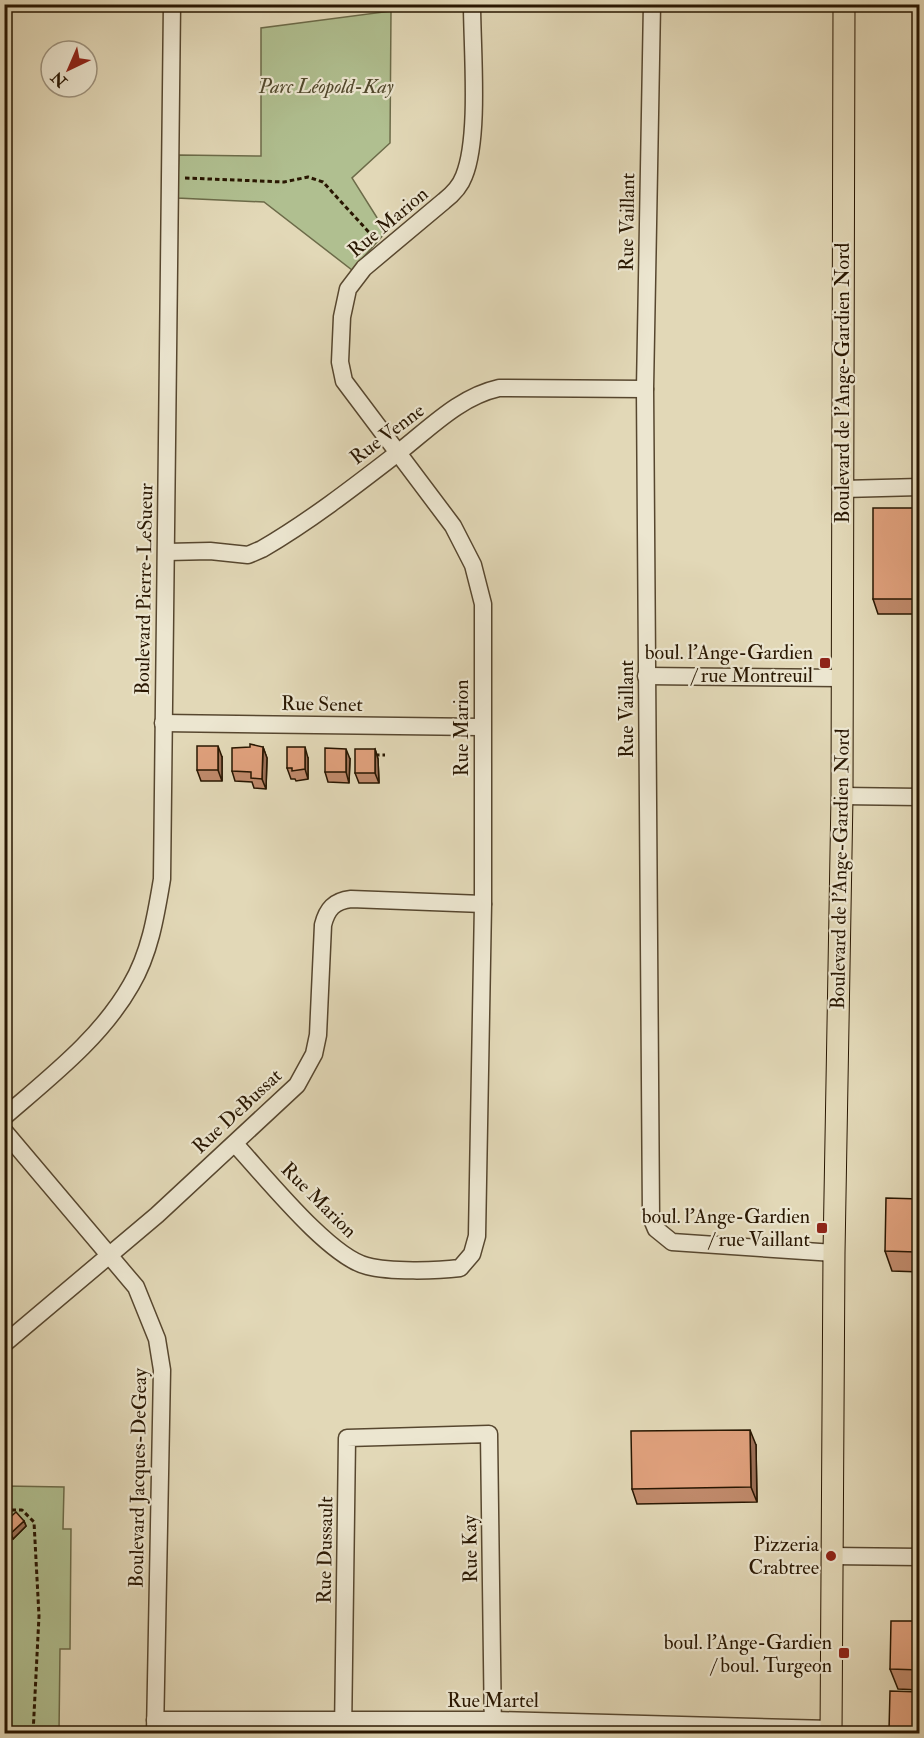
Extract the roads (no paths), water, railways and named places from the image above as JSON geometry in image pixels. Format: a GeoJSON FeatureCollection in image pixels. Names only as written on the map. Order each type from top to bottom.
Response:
{"type":"FeatureCollection","features":[{"type":"Feature","properties":{"kind":"main road","name":"Boulevard de l'Ange-Gardien Nord"},"geometry":{"type":"LineString","coordinates":[[831,1731],[834,1253],[842,796],[843,4]]}},
{"type":"Feature","properties":{"kind":"street","name":"Boulevard Pierre-LeSueur"},"geometry":{"type":"LineString","coordinates":[[4,1117],[76,1055],[104,1023],[132,984],[150,940],[162,879],[172,4]]}},
{"type":"Feature","properties":{"kind":"street","name":"Rue Marion"},"geometry":{"type":"LineString","coordinates":[[235,1144],[313,1226],[347,1257],[367,1266],[438,1271],[460,1268],[472,1254],[477,1236],[483,904],[481,726],[483,604],[479,582],[453,526],[344,381],[340,362],[342,316],[348,289],[364,268],[450,196],[464,178],[472,146],[472,4]]}},
{"type":"Feature","properties":{"kind":"street","name":"Rue Vaillant"},"geometry":{"type":"LineString","coordinates":[[652,4],[645,389],[651,1217],[656,1229],[672,1242],[834,1253]]}},
{"type":"Feature","properties":{"kind":"street","name":"Rue Venne"},"geometry":{"type":"LineString","coordinates":[[167,552],[210,551],[248,555],[262,549],[398,453],[462,402],[479,393],[499,388],[645,389]]}},
{"type":"Feature","properties":{"kind":"street"},"geometry":{"type":"LineString","coordinates":[[843,489],[920,487]]}},
{"type":"Feature","properties":{"kind":"street"},"geometry":{"type":"LineString","coordinates":[[646,676],[841,678]]}},
{"type":"Feature","properties":{"kind":"street","name":"Rue Senet"},"geometry":{"type":"LineString","coordinates":[[162,723],[481,726]]}},
{"type":"Feature","properties":{"kind":"street"},"geometry":{"type":"LineString","coordinates":[[842,796],[920,797]]}},
{"type":"Feature","properties":{"kind":"street","name":"Rue DeBussat"},"geometry":{"type":"LineString","coordinates":[[4,1344],[110,1256],[297,1085],[314,1054],[323,925],[332,905],[341,900],[351,899],[483,904]]}},
{"type":"Feature","properties":{"kind":"street","name":"Boulevard Jacques-DeGeay"},"geometry":{"type":"LineString","coordinates":[[4,1131],[126,1272],[145,1304],[157,1339],[162,1370],[155,1727]]}},
{"type":"Feature","properties":{"kind":"street","name":"Rue Kay"},"geometry":{"type":"LineString","coordinates":[[418,1436],[489,1434],[493,1727]]}},
{"type":"Feature","properties":{"kind":"street","name":"Rue Dussault"},"geometry":{"type":"LineString","coordinates":[[343,1727],[347,1438],[418,1436]]}},
{"type":"Feature","properties":{"kind":"street"},"geometry":{"type":"LineString","coordinates":[[831,1556],[920,1557]]}},
{"type":"Feature","properties":{"kind":"street","name":"Rue Martel"},"geometry":{"type":"LineString","coordinates":[[155,1727],[493,1727],[831,1731]]}},
{"type":"Feature","properties":{"kind":"place","name":"boul. l'Ange-Gardien / rue Montreuil"},"geometry":{"type":"Point","coordinates":[825,663]}},
{"type":"Feature","properties":{"kind":"place","name":"boul. l'Ange-Gardien / rue Vaillant"},"geometry":{"type":"Point","coordinates":[822,1228]}},
{"type":"Feature","properties":{"kind":"place","name":"Pizzeria Crabtree"},"geometry":{"type":"Point","coordinates":[831,1556]}},
{"type":"Feature","properties":{"kind":"place","name":"boul. l'Ange-Gardien / boul. Turgeon"},"geometry":{"type":"Point","coordinates":[844,1653]}},
{"type":"Feature","properties":{"kind":"park label","name":"Parc Léopold-Kay"},"geometry":{"type":"Point","coordinates":[326,86]}}]}
